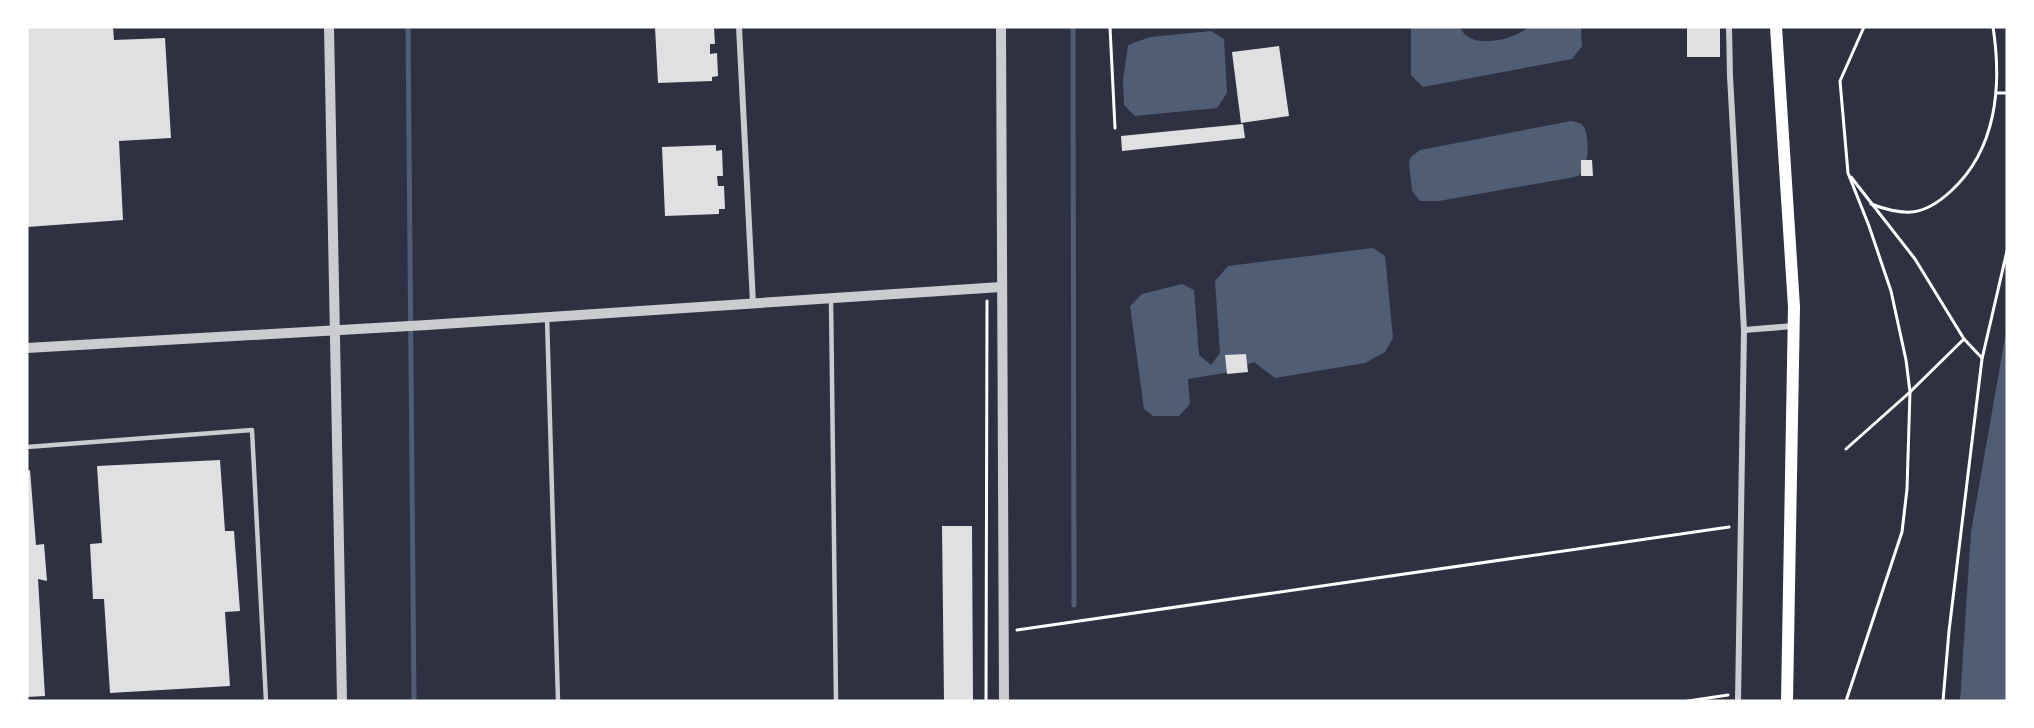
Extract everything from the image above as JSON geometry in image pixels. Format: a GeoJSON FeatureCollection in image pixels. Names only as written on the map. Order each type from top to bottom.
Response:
{"type":"FeatureCollection","features":[{"type":"Feature","properties":{"kind":"main road"},"geometry":{"type":"LineString","coordinates":[[1776,27],[1794,307],[1787,701]]}},
{"type":"Feature","properties":{"kind":"street"},"geometry":{"type":"LineString","coordinates":[[329,27],[342,701]]}},
{"type":"Feature","properties":{"kind":"street"},"geometry":{"type":"LineString","coordinates":[[739,27],[753,303]]}},
{"type":"Feature","properties":{"kind":"street"},"geometry":{"type":"LineString","coordinates":[[1001,27],[1004,701]]}},
{"type":"Feature","properties":{"kind":"street"},"geometry":{"type":"LineString","coordinates":[[1729,27],[1744,330],[1738,698]]}},
{"type":"Feature","properties":{"kind":"street"},"geometry":{"type":"LineString","coordinates":[[27,348],[427,325],[1001,287]]}},
{"type":"Feature","properties":{"kind":"street"},"geometry":{"type":"LineString","coordinates":[[1744,330],[1794,326]]}},
{"type":"Feature","properties":{"kind":"lane"},"geometry":{"type":"LineString","coordinates":[[831,298],[836,701]]}},
{"type":"Feature","properties":{"kind":"lane"},"geometry":{"type":"LineString","coordinates":[[547,317],[558,701]]}},
{"type":"Feature","properties":{"kind":"lane"},"geometry":{"type":"LineString","coordinates":[[27,447],[252,430],[266,701]]}},
{"type":"Feature","properties":{"kind":"path"},"geometry":{"type":"LineString","coordinates":[[1110,27],[1115,128]]}},
{"type":"Feature","properties":{"kind":"path"},"geometry":{"type":"LineString","coordinates":[[1846,701],[1902,532],[1907,489],[1910,392],[1906,360],[1891,291],[1848,173],[1840,81],[1864,27]]}},
{"type":"Feature","properties":{"kind":"path"},"geometry":{"type":"LineString","coordinates":[[1871,204],[1906,213],[1923,211],[1940,201],[1959,184],[1975,164],[1991,126],[1997,93],[1998,57],[1993,27]]}},
{"type":"Feature","properties":{"kind":"path"},"geometry":{"type":"LineString","coordinates":[[1997,93],[2007,93]]}},
{"type":"Feature","properties":{"kind":"path"},"geometry":{"type":"LineString","coordinates":[[1848,173],[1915,259],[1964,339],[1982,359]]}},
{"type":"Feature","properties":{"kind":"path"},"geometry":{"type":"LineString","coordinates":[[1943,701],[1949,631],[1982,359],[2007,251]]}},
{"type":"Feature","properties":{"kind":"path"},"geometry":{"type":"LineString","coordinates":[[986,701],[987,288]]}},
{"type":"Feature","properties":{"kind":"path"},"geometry":{"type":"LineString","coordinates":[[1846,449],[1910,392],[1964,339]]}},
{"type":"Feature","properties":{"kind":"path"},"geometry":{"type":"LineString","coordinates":[[1004,632],[1741,525]]}},
{"type":"Feature","properties":{"kind":"path"},"geometry":{"type":"LineString","coordinates":[[1688,701],[1738,698]]}},
{"type":"Feature","properties":{"kind":"water"},"geometry":{"type":"Polygon","coordinates":[[[1411,27],[1460,27],[1465,35],[1473,39],[1493,41],[1513,36],[1529,27],[1581,27],[1582,46],[1572,59],[1423,87],[1411,75],[1411,27]]]}},
{"type":"Feature","properties":{"kind":"water"},"geometry":{"type":"Polygon","coordinates":[[[1211,31],[1224,39],[1227,93],[1217,108],[1135,116],[1124,105],[1123,80],[1128,45],[1150,37],[1211,31]]]}},
{"type":"Feature","properties":{"kind":"water"},"geometry":{"type":"Polygon","coordinates":[[[1571,121],[1583,126],[1587,138],[1587,159],[1578,176],[1439,201],[1420,201],[1412,191],[1409,162],[1411,157],[1420,150],[1571,121]]]}},
{"type":"Feature","properties":{"kind":"water"},"geometry":{"type":"Polygon","coordinates":[[[1373,248],[1385,256],[1393,338],[1385,352],[1365,363],[1275,378],[1254,362],[1225,373],[1188,379],[1190,404],[1179,416],[1153,416],[1144,409],[1130,306],[1142,294],[1182,284],[1194,290],[1199,355],[1211,365],[1220,353],[1215,281],[1228,266],[1373,248]]]}},
{"type":"Feature","properties":{"kind":"water"},"geometry":{"type":"Polygon","coordinates":[[[2007,326],[2007,701],[1960,701],[1971,532],[2007,326]]]}},
{"type":"Feature","properties":{"kind":"building"},"geometry":{"type":"Polygon","coordinates":[[[27,27],[113,27],[114,40],[165,38],[171,138],[119,141],[123,220],[27,227],[27,27]]]}},
{"type":"Feature","properties":{"kind":"building"},"geometry":{"type":"Polygon","coordinates":[[[655,27],[714,27],[715,44],[710,44],[710,54],[717,53],[718,76],[712,77],[712,81],[658,83],[655,27]]]}},
{"type":"Feature","properties":{"kind":"building"},"geometry":{"type":"Polygon","coordinates":[[[1687,27],[1720,27],[1720,57],[1687,57],[1687,27]]]}},
{"type":"Feature","properties":{"kind":"building"},"geometry":{"type":"Polygon","coordinates":[[[1279,46],[1289,116],[1241,123],[1232,52],[1279,46]]]}},
{"type":"Feature","properties":{"kind":"building"},"geometry":{"type":"Polygon","coordinates":[[[1243,124],[1245,138],[1122,151],[1121,136],[1243,124]]]}},
{"type":"Feature","properties":{"kind":"building"},"geometry":{"type":"Polygon","coordinates":[[[716,145],[716,151],[722,150],[723,176],[717,176],[718,186],[724,186],[725,209],[719,209],[719,214],[665,216],[662,147],[716,145]]]}},
{"type":"Feature","properties":{"kind":"building"},"geometry":{"type":"Polygon","coordinates":[[[1581,160],[1592,160],[1593,176],[1581,176],[1581,160]]]}},
{"type":"Feature","properties":{"kind":"building"},"geometry":{"type":"Polygon","coordinates":[[[1246,354],[1248,372],[1227,374],[1225,355],[1246,354]]]}},
{"type":"Feature","properties":{"kind":"building"},"geometry":{"type":"Polygon","coordinates":[[[220,460],[225,531],[234,531],[240,611],[225,612],[230,686],[110,693],[104,599],[93,599],[90,544],[102,543],[97,466],[220,460]]]}},
{"type":"Feature","properties":{"kind":"building"},"geometry":{"type":"Polygon","coordinates":[[[30,470],[36,545],[44,544],[47,581],[38,579],[45,696],[27,697],[27,471],[30,470]]]}},
{"type":"Feature","properties":{"kind":"building"},"geometry":{"type":"Polygon","coordinates":[[[942,526],[972,526],[973,701],[944,701],[942,526]]]}},
{"type":"Feature","properties":{"kind":"waterway"},"geometry":{"type":"LineString","coordinates":[[408,27],[414,701]]}},
{"type":"Feature","properties":{"kind":"waterway"},"geometry":{"type":"LineString","coordinates":[[1073,27],[1074,605]]}}]}
